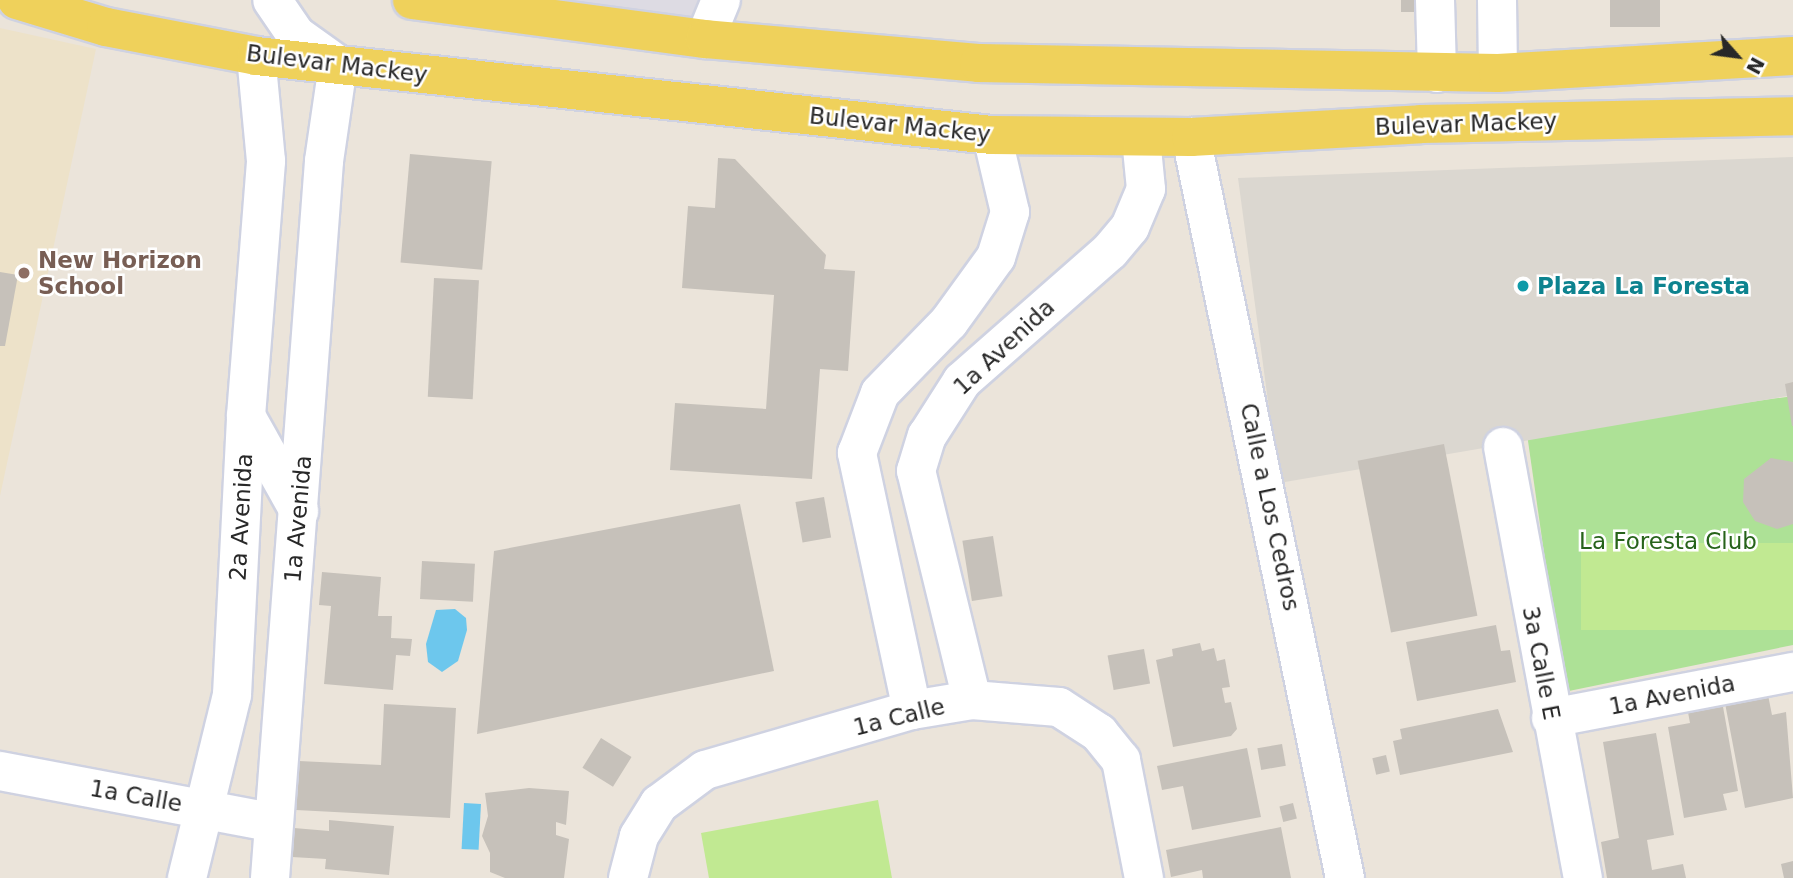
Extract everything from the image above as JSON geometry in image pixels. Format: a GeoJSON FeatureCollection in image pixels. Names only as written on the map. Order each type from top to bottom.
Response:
{"type":"FeatureCollection","features":[{"type":"Feature","properties":{"kind":"main road","name":"Bulevar Mackey"},"geometry":{"type":"LineString","coordinates":[[17,0],[106,27],[256,56],[992,135],[1191,137],[1421,124],[1793,116]]}},
{"type":"Feature","properties":{"kind":"main road"},"geometry":{"type":"LineString","coordinates":[[412,0],[705,39],[979,63],[1498,73],[1793,56]]}},
{"type":"Feature","properties":{"kind":"main road"},"geometry":{"type":"LineString","coordinates":[[1421,124],[1429,114],[1497,105],[1498,73]]}},
{"type":"Feature","properties":{"kind":"street"},"geometry":{"type":"LineString","coordinates":[[272,0],[296,35],[338,65]]}},
{"type":"Feature","properties":{"kind":"street"},"geometry":{"type":"LineString","coordinates":[[705,39],[721,0]]}},
{"type":"Feature","properties":{"kind":"street"},"geometry":{"type":"LineString","coordinates":[[1435,0],[1437,73]]}},
{"type":"Feature","properties":{"kind":"street"},"geometry":{"type":"LineString","coordinates":[[1497,0],[1498,73]]}},
{"type":"Feature","properties":{"kind":"street","name":"2a Avenida"},"geometry":{"type":"LineString","coordinates":[[187,878],[234,671],[246,416],[265,152],[256,56]]}},
{"type":"Feature","properties":{"kind":"street","name":"1a Avenida"},"geometry":{"type":"LineString","coordinates":[[270,878],[271,822],[299,511],[324,160],[338,65]]}},
{"type":"Feature","properties":{"kind":"street"},"geometry":{"type":"LineString","coordinates":[[912,710],[857,453],[864,422],[880,393],[949,322],[996,257],[1010,212],[992,135]]}},
{"type":"Feature","properties":{"kind":"street","name":"Calle a Los Cedros"},"geometry":{"type":"LineString","coordinates":[[1191,137],[1345,878]]}},
{"type":"Feature","properties":{"kind":"street","name":"1a Avenida"},"geometry":{"type":"LineString","coordinates":[[972,701],[916,471],[927,436],[962,381],[1110,251],[1130,227],[1146,189],[1141,138]]}},
{"type":"Feature","properties":{"kind":"street"},"geometry":{"type":"LineString","coordinates":[[246,416],[299,511]]}},
{"type":"Feature","properties":{"kind":"street","name":"3a Calle E"},"geometry":{"type":"LineString","coordinates":[[1503,447],[1551,718],[1583,878]]}},
{"type":"Feature","properties":{"kind":"street"},"geometry":{"type":"LineString","coordinates":[[234,671],[284,677]]}},
{"type":"Feature","properties":{"kind":"street","name":"1a Avenida"},"geometry":{"type":"LineString","coordinates":[[1551,718],[1793,672]]}},
{"type":"Feature","properties":{"kind":"street","name":"1a Calle"},"geometry":{"type":"LineString","coordinates":[[628,878],[639,836],[659,804],[705,770],[912,710],[972,701],[1059,707],[1099,733],[1121,760],[1144,878]]}},
{"type":"Feature","properties":{"kind":"street","name":"1a Calle"},"geometry":{"type":"LineString","coordinates":[[0,771],[271,822]]}},
{"type":"Feature","properties":{"kind":"shaded area"},"geometry":{"type":"Polygon","coordinates":[[[537,0],[699,0],[688,26],[537,0]]]}},
{"type":"Feature","properties":{"kind":"shaded area","name":"New Horizon School"},"geometry":{"type":"Polygon","coordinates":[[[0,28],[96,49],[0,496],[0,28]]]}},
{"type":"Feature","properties":{"kind":"shaded area","name":"Plaza La Foresta"},"geometry":{"type":"Polygon","coordinates":[[[1793,157],[1793,395],[1279,483],[1238,178],[1793,157]]]}},
{"type":"Feature","properties":{"kind":"green space","name":"La Foresta Club"},"geometry":{"type":"Polygon","coordinates":[[[1793,396],[1793,645],[1564,692],[1527,434],[1793,396]]]}},
{"type":"Feature","properties":{"kind":"green space"},"geometry":{"type":"Polygon","coordinates":[[[1581,543],[1793,543],[1793,630],[1581,630],[1581,543]]]}},
{"type":"Feature","properties":{"kind":"green space"},"geometry":{"type":"Polygon","coordinates":[[[878,800],[892,878],[709,878],[701,833],[878,800]]]}},
{"type":"Feature","properties":{"kind":"water"},"geometry":{"type":"Polygon","coordinates":[[[455,609],[466,618],[467,630],[458,661],[442,672],[428,662],[426,644],[436,610],[455,609]]]}},
{"type":"Feature","properties":{"kind":"water"},"geometry":{"type":"Polygon","coordinates":[[[464,803],[481,804],[479,850],[462,849],[464,803]]]}},
{"type":"Feature","properties":{"kind":"building"},"geometry":{"type":"Polygon","coordinates":[[[1401,0],[1417,0],[1417,12],[1401,12],[1401,0]]]}},
{"type":"Feature","properties":{"kind":"building"},"geometry":{"type":"Polygon","coordinates":[[[1610,0],[1660,0],[1660,27],[1610,27],[1610,0]]]}},
{"type":"Feature","properties":{"kind":"building"},"geometry":{"type":"Polygon","coordinates":[[[410,154],[492,161],[482,270],[401,263],[410,154]]]}},
{"type":"Feature","properties":{"kind":"building"},"geometry":{"type":"Polygon","coordinates":[[[718,158],[735,159],[826,255],[824,269],[855,271],[848,371],[820,369],[812,479],[670,470],[675,403],[766,409],[774,295],[682,288],[688,206],[715,208],[718,158]]]}},
{"type":"Feature","properties":{"kind":"building"},"geometry":{"type":"Polygon","coordinates":[[[0,272],[18,275],[5,346],[0,346],[0,272]]]}},
{"type":"Feature","properties":{"kind":"building"},"geometry":{"type":"Polygon","coordinates":[[[434,278],[479,280],[473,399],[428,397],[434,278]]]}},
{"type":"Feature","properties":{"kind":"building"},"geometry":{"type":"Polygon","coordinates":[[[1793,382],[1793,426],[1792,426],[1785,384],[1793,382]]]}},
{"type":"Feature","properties":{"kind":"building"},"geometry":{"type":"Polygon","coordinates":[[[1444,444],[1477,616],[1391,633],[1358,461],[1444,444]]]}},
{"type":"Feature","properties":{"kind":"building"},"geometry":{"type":"Polygon","coordinates":[[[1771,458],[1793,462],[1793,524],[1777,529],[1755,521],[1743,502],[1744,479],[1771,458]]]}},
{"type":"Feature","properties":{"kind":"building"},"geometry":{"type":"Polygon","coordinates":[[[824,497],[831,537],[803,542],[795,502],[824,497]]]}},
{"type":"Feature","properties":{"kind":"building"},"geometry":{"type":"Polygon","coordinates":[[[740,504],[774,671],[477,734],[494,551],[740,504]]]}},
{"type":"Feature","properties":{"kind":"building"},"geometry":{"type":"Polygon","coordinates":[[[993,536],[1003,596],[972,601],[962,541],[993,536]]]}},
{"type":"Feature","properties":{"kind":"building"},"geometry":{"type":"Polygon","coordinates":[[[422,561],[475,564],[473,602],[420,599],[422,561]]]}},
{"type":"Feature","properties":{"kind":"building"},"geometry":{"type":"Polygon","coordinates":[[[322,572],[381,577],[378,616],[392,616],[391,638],[412,639],[410,656],[396,655],[393,690],[324,684],[331,606],[319,605],[322,572]]]}},
{"type":"Feature","properties":{"kind":"building"},"geometry":{"type":"Polygon","coordinates":[[[1496,625],[1501,651],[1510,650],[1516,682],[1417,701],[1406,642],[1496,625]]]}},
{"type":"Feature","properties":{"kind":"building"},"geometry":{"type":"Polygon","coordinates":[[[1200,643],[1202,651],[1214,648],[1217,661],[1225,659],[1230,687],[1222,688],[1225,703],[1231,702],[1237,729],[1231,736],[1173,747],[1156,660],[1173,656],[1172,649],[1200,643]]]}},
{"type":"Feature","properties":{"kind":"building"},"geometry":{"type":"Polygon","coordinates":[[[1144,649],[1150,683],[1114,690],[1108,655],[1144,649]]]}},
{"type":"Feature","properties":{"kind":"building"},"geometry":{"type":"Polygon","coordinates":[[[1767,690],[1772,715],[1786,712],[1793,798],[1745,808],[1724,698],[1767,690]]]}},
{"type":"Feature","properties":{"kind":"building"},"geometry":{"type":"Polygon","coordinates":[[[1722,701],[1738,791],[1723,794],[1727,810],[1684,818],[1668,727],[1690,723],[1687,707],[1722,701]]]}},
{"type":"Feature","properties":{"kind":"building"},"geometry":{"type":"Polygon","coordinates":[[[384,704],[456,708],[450,818],[296,810],[299,761],[381,765],[384,704]]]}},
{"type":"Feature","properties":{"kind":"building"},"geometry":{"type":"Polygon","coordinates":[[[1498,709],[1513,752],[1400,775],[1393,741],[1402,739],[1400,729],[1498,709]]]}},
{"type":"Feature","properties":{"kind":"building"},"geometry":{"type":"Polygon","coordinates":[[[1656,733],[1674,835],[1647,840],[1652,870],[1683,864],[1686,878],[1607,878],[1601,842],[1619,838],[1603,742],[1656,733]]]}},
{"type":"Feature","properties":{"kind":"building"},"geometry":{"type":"Polygon","coordinates":[[[601,738],[632,757],[613,787],[582,768],[601,738]]]}},
{"type":"Feature","properties":{"kind":"building"},"geometry":{"type":"Polygon","coordinates":[[[1282,744],[1286,766],[1261,770],[1257,748],[1282,744]]]}},
{"type":"Feature","properties":{"kind":"building"},"geometry":{"type":"Polygon","coordinates":[[[1247,748],[1261,817],[1192,830],[1183,786],[1162,790],[1157,766],[1247,748]]]}},
{"type":"Feature","properties":{"kind":"building"},"geometry":{"type":"Polygon","coordinates":[[[1386,755],[1390,772],[1376,775],[1372,758],[1386,755]]]}},
{"type":"Feature","properties":{"kind":"building"},"geometry":{"type":"Polygon","coordinates":[[[529,788],[569,791],[566,825],[556,822],[556,835],[569,839],[564,878],[505,878],[490,872],[490,853],[482,836],[488,816],[485,793],[529,788]]]}},
{"type":"Feature","properties":{"kind":"building"},"geometry":{"type":"Polygon","coordinates":[[[1293,803],[1297,819],[1283,822],[1279,806],[1293,803]]]}},
{"type":"Feature","properties":{"kind":"building"},"geometry":{"type":"Polygon","coordinates":[[[329,820],[394,826],[389,875],[325,869],[326,859],[292,857],[294,828],[329,831],[329,820]]]}},
{"type":"Feature","properties":{"kind":"building"},"geometry":{"type":"Polygon","coordinates":[[[1281,827],[1291,878],[1203,878],[1202,870],[1171,877],[1166,850],[1281,827]]]}},
{"type":"Feature","properties":{"kind":"building"},"geometry":{"type":"Polygon","coordinates":[[[1793,861],[1793,878],[1784,878],[1781,864],[1793,861]]]}},
{"type":"Feature","properties":{"kind":"place","name":"New Horizon School"},"geometry":{"type":"Point","coordinates":[24,273]}},
{"type":"Feature","properties":{"kind":"place","name":"Plaza La Foresta"},"geometry":{"type":"Point","coordinates":[1523,286]}}]}
